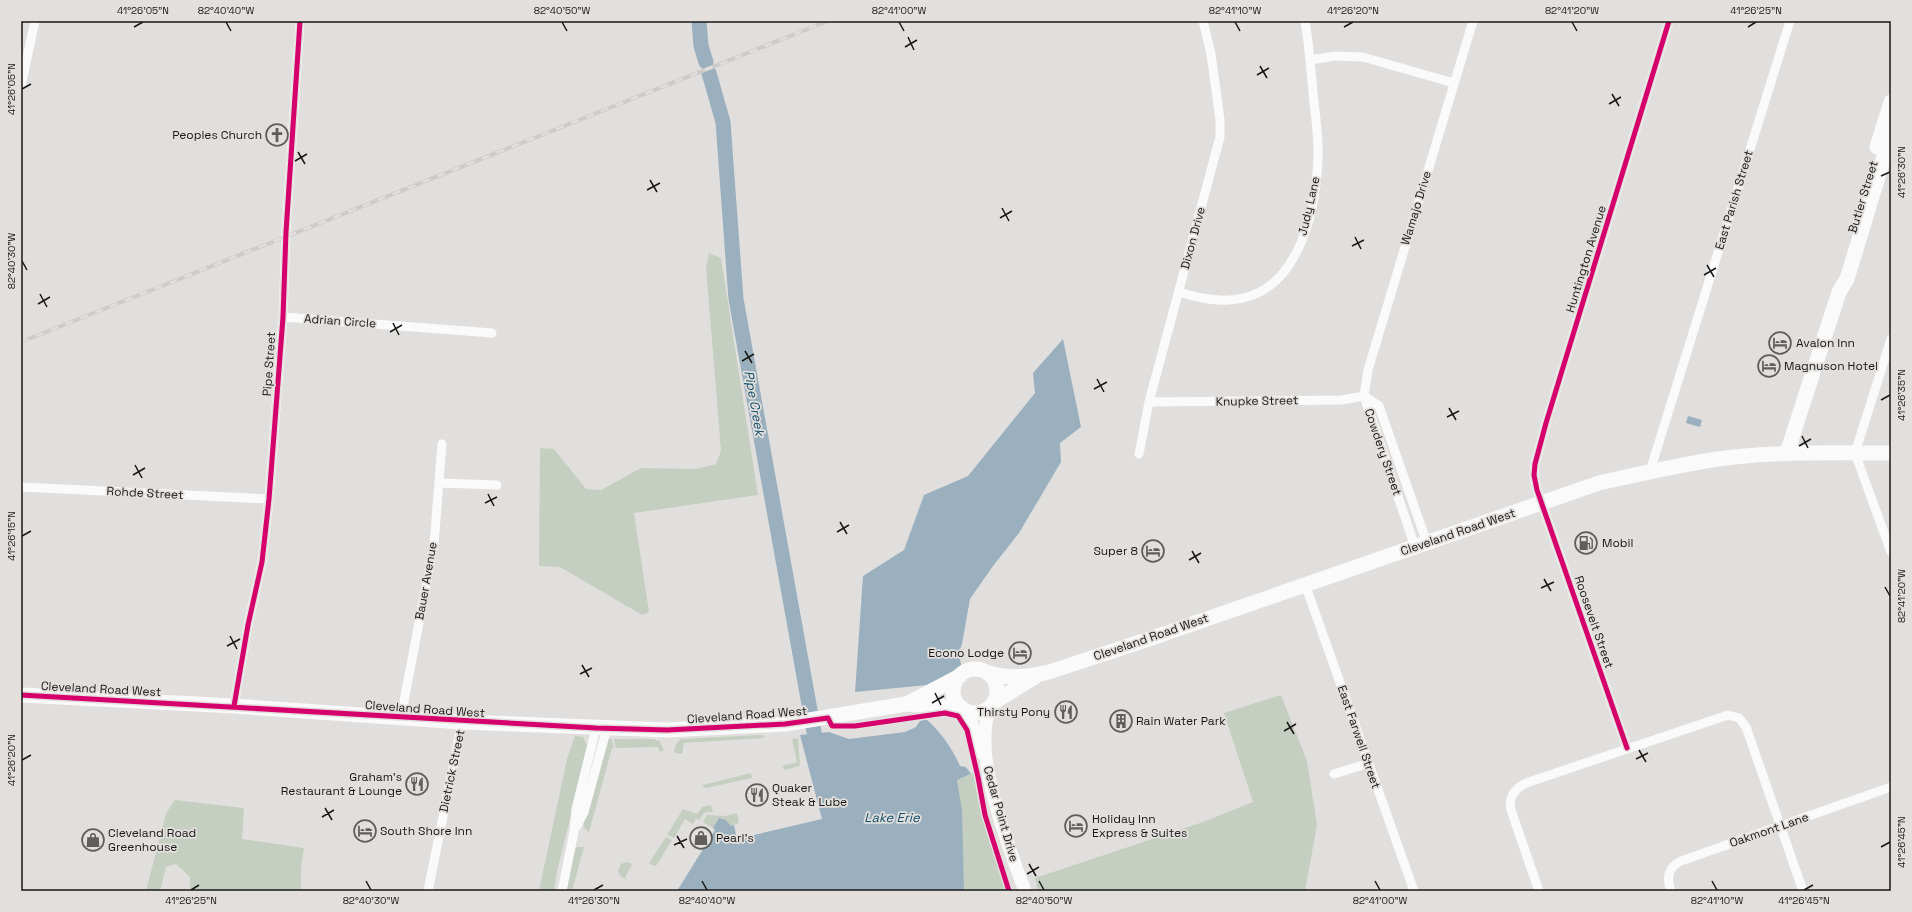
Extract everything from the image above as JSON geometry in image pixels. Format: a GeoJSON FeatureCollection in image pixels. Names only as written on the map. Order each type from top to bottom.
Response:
{"type":"FeatureCollection","features":[{"type":"Feature","properties":{"kind":"main road","name":"Butler Street"},"geometry":{"type":"LineString","coordinates":[[1839,292],[1839,277],[1891,102]]}},
{"type":"Feature","properties":{"kind":"main road","name":"Butler Street"},"geometry":{"type":"LineString","coordinates":[[1787,453],[1839,292],[1847,279],[1891,134]]}},
{"type":"Feature","properties":{"kind":"main road","name":"Cleveland Road West"},"geometry":{"type":"LineString","coordinates":[[989,673],[1007,677],[1038,675],[1149,639],[1599,483],[1650,471],[1719,459],[1787,453],[1891,452]]}},
{"type":"Feature","properties":{"kind":"main road"},"geometry":{"type":"LineString","coordinates":[[974,669],[989,673],[997,686],[993,704],[977,712],[965,710],[956,700],[954,690],[960,676],[974,669]]}},
{"type":"Feature","properties":{"kind":"main road","name":"Cleveland Road West"},"geometry":{"type":"LineString","coordinates":[[993,704],[1038,675]]}},
{"type":"Feature","properties":{"kind":"main road","name":"Cleveland Road West"},"geometry":{"type":"LineString","coordinates":[[906,704],[960,676]]}},
{"type":"Feature","properties":{"kind":"main road","name":"Cleveland Road West"},"geometry":{"type":"LineString","coordinates":[[21,695],[234,706],[462,722],[667,730],[785,724],[906,704],[965,710]]}},
{"type":"Feature","properties":{"kind":"main road","name":"Cedar Point Drive"},"geometry":{"type":"LineString","coordinates":[[993,704],[985,726],[986,759],[999,811],[1025,891]]}},
{"type":"Feature","properties":{"kind":"main road","name":"Cedar Point Drive"},"geometry":{"type":"LineString","coordinates":[[965,710],[977,742],[986,759]]}},
{"type":"Feature","properties":{"kind":"street"},"geometry":{"type":"LineString","coordinates":[[21,86],[35,21]]}},
{"type":"Feature","properties":{"kind":"street","name":"Pipe Street"},"geometry":{"type":"LineString","coordinates":[[234,706],[248,625],[262,562],[270,499],[282,317],[285,237],[300,21]]}},
{"type":"Feature","properties":{"kind":"street","name":"Dixon Drive"},"geometry":{"type":"LineString","coordinates":[[1139,454],[1149,402],[1220,137],[1220,120],[1212,54],[1203,21]]}},
{"type":"Feature","properties":{"kind":"street","name":"Judy Lane"},"geometry":{"type":"LineString","coordinates":[[1179,292],[1213,300],[1242,298],[1262,290],[1277,281],[1292,262],[1307,223],[1317,168],[1317,126],[1305,21]]}},
{"type":"Feature","properties":{"kind":"street","name":"Wamajo Drive"},"geometry":{"type":"LineString","coordinates":[[1364,396],[1368,370],[1473,21]]}},
{"type":"Feature","properties":{"kind":"street","name":"Huntington Avenue"},"geometry":{"type":"LineString","coordinates":[[1541,503],[1534,475],[1537,453],[1669,21]]}},
{"type":"Feature","properties":{"kind":"street","name":"East Parish Street"},"geometry":{"type":"LineString","coordinates":[[1650,471],[1790,21]]}},
{"type":"Feature","properties":{"kind":"street"},"geometry":{"type":"LineString","coordinates":[[1310,60],[1335,56],[1363,57],[1454,83]]}},
{"type":"Feature","properties":{"kind":"street","name":"Adrian Circle"},"geometry":{"type":"LineString","coordinates":[[282,317],[492,333]]}},
{"type":"Feature","properties":{"kind":"street"},"geometry":{"type":"LineString","coordinates":[[1891,339],[1855,453],[1891,552]]}},
{"type":"Feature","properties":{"kind":"street","name":"Knupke Street"},"geometry":{"type":"LineString","coordinates":[[1149,402],[1342,400],[1364,396]]}},
{"type":"Feature","properties":{"kind":"street","name":"Cowdery Street"},"geometry":{"type":"LineString","coordinates":[[1364,396],[1421,545]]}},
{"type":"Feature","properties":{"kind":"street","name":"Bauer Avenue"},"geometry":{"type":"LineString","coordinates":[[401,717],[434,544],[442,444]]}},
{"type":"Feature","properties":{"kind":"street"},"geometry":{"type":"LineString","coordinates":[[440,483],[497,485]]}},
{"type":"Feature","properties":{"kind":"street","name":"Rohde Street"},"geometry":{"type":"LineString","coordinates":[[21,487],[270,499]]}},
{"type":"Feature","properties":{"kind":"street","name":"Roosevelt Street"},"geometry":{"type":"LineString","coordinates":[[1541,503],[1627,748]]}},
{"type":"Feature","properties":{"kind":"street","name":"East Farwell Street"},"geometry":{"type":"LineString","coordinates":[[1305,584],[1414,891]]}},
{"type":"Feature","properties":{"kind":"street"},"geometry":{"type":"LineString","coordinates":[[1539,891],[1511,810],[1510,801],[1513,794],[1524,784],[1722,715],[1737,717],[1746,727],[1803,891]]}},
{"type":"Feature","properties":{"kind":"street","name":"Dietrick Street"},"geometry":{"type":"LineString","coordinates":[[428,891],[462,722]]}},
{"type":"Feature","properties":{"kind":"street"},"geometry":{"type":"LineString","coordinates":[[562,891],[574,832],[576,809],[602,728]]}},
{"type":"Feature","properties":{"kind":"street"},"geometry":{"type":"LineString","coordinates":[[1334,774],[1369,763]]}},
{"type":"Feature","properties":{"kind":"street","name":"Oakmont Lane"},"geometry":{"type":"LineString","coordinates":[[1671,891],[1669,874],[1676,863],[1891,787]]}},
{"type":"Feature","properties":{"kind":"green space"},"geometry":{"type":"Polygon","coordinates":[[[709,253],[721,258],[758,495],[634,513],[649,612],[642,615],[560,567],[539,566],[540,448],[554,449],[586,489],[601,490],[641,468],[696,469],[716,464],[721,451],[706,267],[709,253]]]}},
{"type":"Feature","properties":{"kind":"green space"},"geometry":{"type":"Polygon","coordinates":[[[1281,695],[1307,761],[1317,825],[1305,891],[1038,891],[1035,878],[1203,822],[1253,802],[1224,713],[1281,695]]]}},
{"type":"Feature","properties":{"kind":"green space"},"geometry":{"type":"Polygon","coordinates":[[[762,735],[765,738],[684,743],[682,754],[674,751],[675,746],[680,739],[762,735]]]}},
{"type":"Feature","properties":{"kind":"green space"},"geometry":{"type":"Polygon","coordinates":[[[575,736],[583,737],[588,747],[557,871],[554,891],[539,891],[567,759],[575,736]]]}},
{"type":"Feature","properties":{"kind":"green space"},"geometry":{"type":"Polygon","coordinates":[[[611,738],[614,748],[612,748],[589,832],[584,828],[583,823],[608,740],[611,738]]]}},
{"type":"Feature","properties":{"kind":"green space"},"geometry":{"type":"Polygon","coordinates":[[[798,738],[800,766],[785,770],[782,766],[797,762],[792,739],[798,738]]]}},
{"type":"Feature","properties":{"kind":"green space"},"geometry":{"type":"Polygon","coordinates":[[[614,739],[659,740],[664,750],[660,752],[658,747],[616,748],[614,739]]]}},
{"type":"Feature","properties":{"kind":"green space"},"geometry":{"type":"Polygon","coordinates":[[[751,773],[752,778],[706,788],[703,787],[703,785],[751,773]]]}},
{"type":"Feature","properties":{"kind":"green space"},"geometry":{"type":"Polygon","coordinates":[[[974,773],[983,818],[1007,891],[964,891],[957,780],[974,773]]]}},
{"type":"Feature","properties":{"kind":"green space"},"geometry":{"type":"Polygon","coordinates":[[[175,800],[244,808],[242,839],[304,848],[301,869],[301,891],[190,891],[190,877],[176,864],[166,867],[160,891],[146,891],[166,813],[175,800]]]}},
{"type":"Feature","properties":{"kind":"green space"},"geometry":{"type":"Polygon","coordinates":[[[711,805],[713,812],[705,812],[699,820],[696,818],[693,824],[685,819],[674,838],[667,835],[683,809],[697,814],[702,807],[711,805]]]}},
{"type":"Feature","properties":{"kind":"green space"},"geometry":{"type":"Polygon","coordinates":[[[737,813],[739,823],[731,826],[726,820],[719,818],[713,828],[703,822],[707,815],[725,816],[737,813]]]}},
{"type":"Feature","properties":{"kind":"green space"},"geometry":{"type":"Polygon","coordinates":[[[666,837],[672,840],[656,866],[652,865],[649,863],[666,837]]]}},
{"type":"Feature","properties":{"kind":"green space"},"geometry":{"type":"Polygon","coordinates":[[[577,847],[584,847],[572,891],[565,891],[574,851],[577,847]]]}},
{"type":"Feature","properties":{"kind":"green space"},"geometry":{"type":"Polygon","coordinates":[[[626,862],[632,865],[625,877],[627,879],[621,876],[618,871],[621,864],[626,862]]]}},
{"type":"Feature","properties":{"kind":"water"},"geometry":{"type":"Polygon","coordinates":[[[1063,339],[1081,427],[1060,443],[1061,462],[1019,533],[993,566],[970,599],[962,644],[958,654],[962,667],[938,684],[855,692],[863,576],[904,550],[924,495],[968,476],[1035,393],[1033,373],[1063,339]]]}},
{"type":"Feature","properties":{"kind":"water"},"geometry":{"type":"Polygon","coordinates":[[[1688,416],[1702,420],[1700,427],[1686,423],[1688,416]]]}},
{"type":"Feature","properties":{"kind":"water","name":"Lake Erie"},"geometry":{"type":"Polygon","coordinates":[[[926,719],[937,729],[946,741],[960,766],[966,767],[971,774],[957,780],[962,811],[964,891],[677,891],[715,830],[713,828],[719,818],[726,820],[731,826],[734,825],[737,839],[822,819],[800,735],[829,732],[849,739],[905,732],[916,727],[920,721],[926,719]]]}},
{"type":"Feature","properties":{"kind":"waterway","name":"Pipe Creek"},"geometry":{"type":"LineString","coordinates":[[699,21],[701,46],[706,62]]}},
{"type":"Feature","properties":{"kind":"waterway","name":"Pipe Creek"},"geometry":{"type":"LineString","coordinates":[[709,73],[723,122],[736,299],[814,732]]}},
{"type":"Feature","properties":{"kind":"railway"},"geometry":{"type":"LineString","coordinates":[[21,342],[828,21]]}},
{"type":"Feature","properties":{"kind":"cycle path"},"geometry":{"type":"LineString","coordinates":[[234,706],[248,625],[262,562],[269,499],[283,317],[286,232],[300,21]]}},
{"type":"Feature","properties":{"kind":"cycle path"},"geometry":{"type":"LineString","coordinates":[[1627,748],[1537,490],[1534,475],[1535,464],[1546,423],[1669,21]]}},
{"type":"Feature","properties":{"kind":"cycle path"},"geometry":{"type":"LineString","coordinates":[[21,695],[596,728],[667,730],[785,724],[828,718],[832,726],[855,726],[945,713],[958,716],[967,730],[985,815],[1009,891]]}},
{"type":"Feature","properties":{"kind":"place","name":"Peoples Church"},"geometry":{"type":"Point","coordinates":[277,135]}},
{"type":"Feature","properties":{"kind":"place","name":"Avalon Inn"},"geometry":{"type":"Point","coordinates":[1780,343]}},
{"type":"Feature","properties":{"kind":"place","name":"Magnuson Hotel"},"geometry":{"type":"Point","coordinates":[1769,366]}},
{"type":"Feature","properties":{"kind":"place","name":"Mobil"},"geometry":{"type":"Point","coordinates":[1586,543]}},
{"type":"Feature","properties":{"kind":"place","name":"Super 8"},"geometry":{"type":"Point","coordinates":[1153,551]}},
{"type":"Feature","properties":{"kind":"place","name":"Econo Lodge"},"geometry":{"type":"Point","coordinates":[1020,653]}},
{"type":"Feature","properties":{"kind":"place","name":"Thirsty Pony"},"geometry":{"type":"Point","coordinates":[1066,712]}},
{"type":"Feature","properties":{"kind":"place","name":"Rain Water Park"},"geometry":{"type":"Point","coordinates":[1121,721]}},
{"type":"Feature","properties":{"kind":"place","name":"Graham's Restaurant & Lounge"},"geometry":{"type":"Point","coordinates":[417,784]}},
{"type":"Feature","properties":{"kind":"place","name":"Quaker Steak & Lube"},"geometry":{"type":"Point","coordinates":[757,795]}},
{"type":"Feature","properties":{"kind":"place","name":"Holiday Inn Express & Suites"},"geometry":{"type":"Point","coordinates":[1076,826]}},
{"type":"Feature","properties":{"kind":"place","name":"South Shore Inn"},"geometry":{"type":"Point","coordinates":[365,831]}},
{"type":"Feature","properties":{"kind":"place","name":"Pearl's"},"geometry":{"type":"Point","coordinates":[701,838]}},
{"type":"Feature","properties":{"kind":"place","name":"Cleveland Road Greenhouse"},"geometry":{"type":"Point","coordinates":[93,840]}}]}
